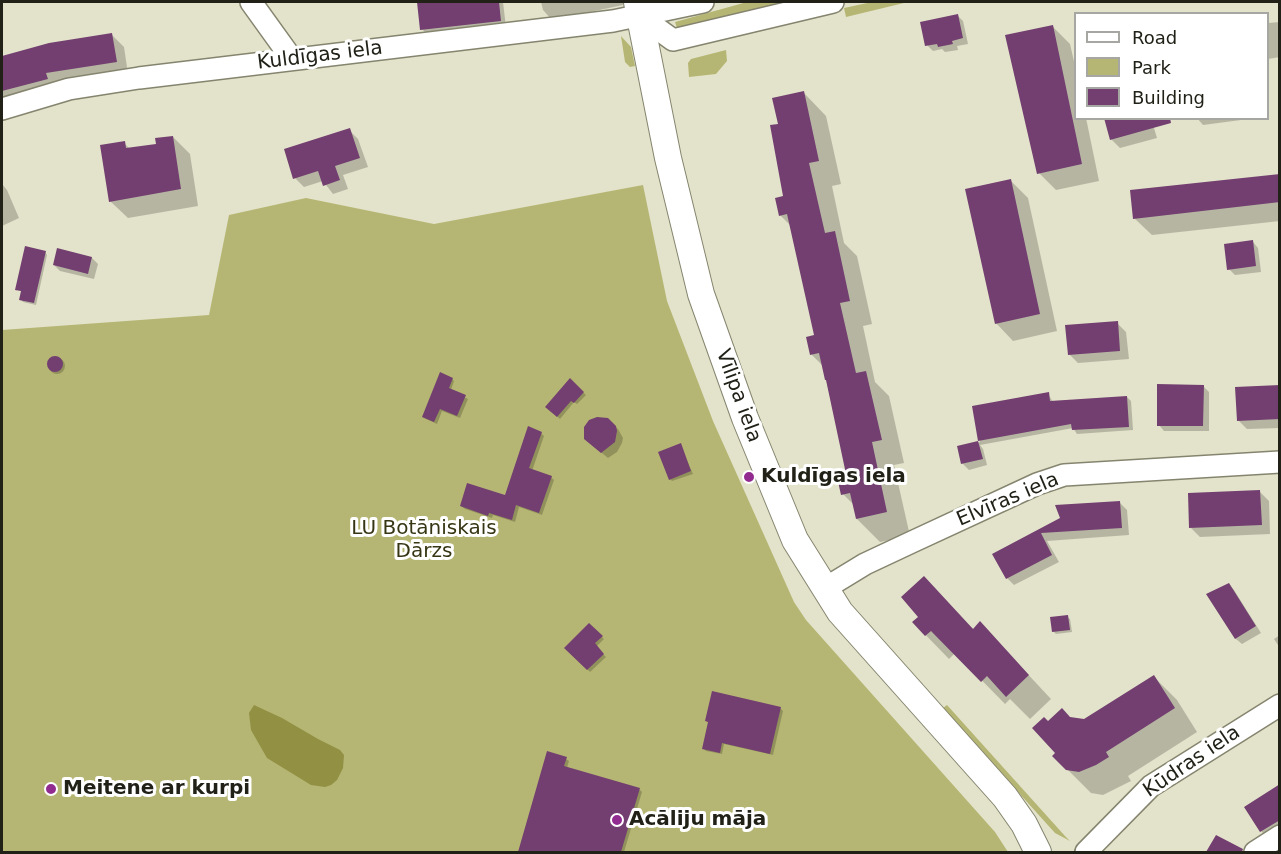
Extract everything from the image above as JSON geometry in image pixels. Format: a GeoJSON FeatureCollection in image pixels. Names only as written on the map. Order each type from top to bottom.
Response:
{"type":"FeatureCollection","features":[{"type":"Feature","properties":{"kind":"street"},"geometry":{"type":"LineString","coordinates":[[251,2],[292,59]]}},
{"type":"Feature","properties":{"kind":"street","name":"Kuldīgas iela"},"geometry":{"type":"LineString","coordinates":[[2,109],[69,89],[292,59],[613,21],[639,9],[703,2]]}},
{"type":"Feature","properties":{"kind":"street"},"geometry":{"type":"LineString","coordinates":[[639,9],[673,40],[833,2]]}},
{"type":"Feature","properties":{"kind":"street","name":"Vīlipa iela"},"geometry":{"type":"LineString","coordinates":[[639,9],[679,208],[701,294],[745,418],[795,540],[840,612],[1005,797],[1024,824],[1038,852]]}},
{"type":"Feature","properties":{"kind":"street","name":"Elvīras iela"},"geometry":{"type":"LineString","coordinates":[[824,588],[865,564],[1037,484],[1064,475],[1280,462]]}},
{"type":"Feature","properties":{"kind":"street","name":"Kūdras iela"},"geometry":{"type":"LineString","coordinates":[[1086,852],[1151,786],[1280,705]]}},
{"type":"Feature","properties":{"kind":"street"},"geometry":{"type":"LineString","coordinates":[[1255,852],[1280,836]]}},
{"type":"Feature","properties":{"kind":"green space"},"geometry":{"type":"Polygon","coordinates":[[[747,2],[793,2],[678,31],[675,22],[747,2]]]}},
{"type":"Feature","properties":{"kind":"green space"},"geometry":{"type":"Polygon","coordinates":[[[872,2],[904,3],[846,17],[844,8],[872,2]]]}},
{"type":"Feature","properties":{"kind":"green space"},"geometry":{"type":"Polygon","coordinates":[[[621,36],[631,47],[635,66],[630,67],[625,62],[621,36]]]}},
{"type":"Feature","properties":{"kind":"green space"},"geometry":{"type":"Polygon","coordinates":[[[726,50],[727,61],[716,74],[689,77],[688,63],[691,59],[726,50]]]}},
{"type":"Feature","properties":{"kind":"green space","name":"LU Botāniskais Dārzs"},"geometry":{"type":"Polygon","coordinates":[[[643,185],[667,301],[713,421],[794,602],[806,620],[995,832],[1008,852],[2,852],[2,330],[209,315],[229,215],[306,198],[434,224],[643,185]]]}},
{"type":"Feature","properties":{"kind":"green space"},"geometry":{"type":"Polygon","coordinates":[[[947,705],[1070,841],[1055,833],[943,708],[947,705]]]}},
{"type":"Feature","properties":{"kind":"shaded area"},"geometry":{"type":"Polygon","coordinates":[[[254,705],[340,750],[344,755],[343,768],[337,780],[325,787],[311,785],[267,758],[251,730],[249,713],[254,705]]]}},
{"type":"Feature","properties":{"kind":"building"},"geometry":{"type":"Polygon","coordinates":[[[417,2],[499,2],[501,21],[420,30],[417,2]]]}},
{"type":"Feature","properties":{"kind":"building"},"geometry":{"type":"Polygon","coordinates":[[[958,14],[963,38],[952,41],[953,44],[938,47],[937,44],[925,46],[920,22],[958,14]]]}},
{"type":"Feature","properties":{"kind":"building"},"geometry":{"type":"Polygon","coordinates":[[[1053,25],[1082,164],[1037,174],[1005,35],[1053,25]]]}},
{"type":"Feature","properties":{"kind":"building"},"geometry":{"type":"Polygon","coordinates":[[[112,33],[117,62],[46,73],[48,79],[2,91],[2,56],[49,43],[112,33]]]}},
{"type":"Feature","properties":{"kind":"building"},"geometry":{"type":"Polygon","coordinates":[[[804,91],[819,161],[809,163],[825,233],[835,231],[850,301],[840,303],[856,373],[866,371],[882,440],[872,442],[887,512],[856,519],[850,493],[841,495],[837,476],[846,474],[826,380],[819,353],[810,355],[806,337],[814,335],[787,214],[779,216],[775,198],[783,196],[770,125],[778,124],[772,98],[804,91]]]}},
{"type":"Feature","properties":{"kind":"building"},"geometry":{"type":"Polygon","coordinates":[[[1105,120],[1170,120],[1171,123],[1110,140],[1105,120]]]}},
{"type":"Feature","properties":{"kind":"building"},"geometry":{"type":"Polygon","coordinates":[[[350,128],[360,158],[335,166],[340,180],[323,186],[318,171],[293,179],[284,149],[350,128]]]}},
{"type":"Feature","properties":{"kind":"building"},"geometry":{"type":"Polygon","coordinates":[[[173,136],[181,189],[109,202],[100,145],[125,141],[126,148],[156,144],[155,138],[173,136]]]}},
{"type":"Feature","properties":{"kind":"building"},"geometry":{"type":"Polygon","coordinates":[[[1280,174],[1280,202],[1133,219],[1130,190],[1280,174]]]}},
{"type":"Feature","properties":{"kind":"building"},"geometry":{"type":"Polygon","coordinates":[[[1011,179],[1040,314],[995,324],[965,189],[1011,179]]]}},
{"type":"Feature","properties":{"kind":"building"},"geometry":{"type":"Polygon","coordinates":[[[1253,240],[1256,266],[1227,270],[1224,244],[1253,240]]]}},
{"type":"Feature","properties":{"kind":"building"},"geometry":{"type":"Polygon","coordinates":[[[25,246],[46,251],[34,303],[19,300],[21,291],[15,290],[25,246]]]}},
{"type":"Feature","properties":{"kind":"building"},"geometry":{"type":"Polygon","coordinates":[[[57,248],[92,257],[88,274],[53,265],[57,248]]]}},
{"type":"Feature","properties":{"kind":"building"},"geometry":{"type":"Polygon","coordinates":[[[1118,321],[1120,351],[1068,355],[1065,325],[1118,321]]]}},
{"type":"Feature","properties":{"kind":"building"},"geometry":{"type":"Polygon","coordinates":[[[55,356],[63,364],[55,372],[47,364],[55,356]]]}},
{"type":"Feature","properties":{"kind":"building"},"geometry":{"type":"Polygon","coordinates":[[[440,372],[453,378],[449,388],[466,395],[457,416],[440,409],[434,422],[422,417],[440,372]]]}},
{"type":"Feature","properties":{"kind":"building"},"geometry":{"type":"Polygon","coordinates":[[[570,378],[584,392],[574,403],[571,401],[557,417],[545,407],[570,378]]]}},
{"type":"Feature","properties":{"kind":"building"},"geometry":{"type":"Polygon","coordinates":[[[1157,384],[1204,385],[1203,426],[1157,426],[1157,384]]]}},
{"type":"Feature","properties":{"kind":"building"},"geometry":{"type":"Polygon","coordinates":[[[1280,385],[1280,419],[1237,421],[1235,387],[1280,385]]]}},
{"type":"Feature","properties":{"kind":"building"},"geometry":{"type":"Polygon","coordinates":[[[1049,392],[1050,401],[1127,396],[1129,427],[1072,430],[1071,424],[978,441],[972,406],[1049,392]]]}},
{"type":"Feature","properties":{"kind":"building"},"geometry":{"type":"Polygon","coordinates":[[[597,417],[608,418],[616,426],[617,431],[615,442],[601,453],[584,439],[584,427],[589,420],[597,417]]]}},
{"type":"Feature","properties":{"kind":"building"},"geometry":{"type":"Polygon","coordinates":[[[528,426],[542,432],[529,468],[552,476],[539,513],[516,505],[512,520],[489,513],[488,516],[460,506],[467,483],[505,495],[528,426]]]}},
{"type":"Feature","properties":{"kind":"building"},"geometry":{"type":"Polygon","coordinates":[[[978,441],[983,459],[961,464],[957,446],[978,441]]]}},
{"type":"Feature","properties":{"kind":"building"},"geometry":{"type":"Polygon","coordinates":[[[681,443],[691,471],[669,480],[658,452],[681,443]]]}},
{"type":"Feature","properties":{"kind":"building"},"geometry":{"type":"Polygon","coordinates":[[[1260,490],[1262,525],[1189,528],[1188,493],[1260,490]]]}},
{"type":"Feature","properties":{"kind":"building"},"geometry":{"type":"Polygon","coordinates":[[[1120,501],[1122,528],[1041,533],[1052,555],[1006,579],[992,554],[1060,518],[1055,505],[1120,501]]]}},
{"type":"Feature","properties":{"kind":"building"},"geometry":{"type":"Polygon","coordinates":[[[924,576],[973,629],[980,621],[1029,675],[1006,697],[987,676],[981,682],[931,631],[925,636],[912,622],[918,617],[901,597],[924,576]]]}},
{"type":"Feature","properties":{"kind":"building"},"geometry":{"type":"Polygon","coordinates":[[[1229,583],[1256,626],[1235,639],[1206,594],[1229,583]]]}},
{"type":"Feature","properties":{"kind":"building"},"geometry":{"type":"Polygon","coordinates":[[[1068,615],[1070,630],[1052,632],[1050,617],[1068,615]]]}},
{"type":"Feature","properties":{"kind":"building"},"geometry":{"type":"Polygon","coordinates":[[[589,623],[603,636],[595,643],[604,654],[587,670],[564,648],[589,623]]]}},
{"type":"Feature","properties":{"kind":"building"},"geometry":{"type":"Polygon","coordinates":[[[1154,675],[1175,708],[1106,752],[1109,757],[1096,765],[1079,772],[1066,770],[1052,756],[1055,753],[1032,728],[1044,717],[1048,721],[1062,708],[1070,717],[1084,719],[1154,675]]]}},
{"type":"Feature","properties":{"kind":"building"},"geometry":{"type":"Polygon","coordinates":[[[712,691],[781,707],[770,754],[722,743],[720,753],[702,749],[708,722],[705,721],[712,691]]]}},
{"type":"Feature","properties":{"kind":"building"},"geometry":{"type":"Polygon","coordinates":[[[547,751],[567,757],[564,766],[640,788],[621,852],[518,852],[547,751]]]}},
{"type":"Feature","properties":{"kind":"building"},"geometry":{"type":"Polygon","coordinates":[[[1280,784],[1280,820],[1260,832],[1244,807],[1280,784]]]}},
{"type":"Feature","properties":{"kind":"building"},"geometry":{"type":"Polygon","coordinates":[[[1216,835],[1243,849],[1242,852],[1206,852],[1216,835]]]}},
{"type":"Feature","properties":{"kind":"place","name":"Kuldīgas iela"},"geometry":{"type":"Point","coordinates":[749,477]}},
{"type":"Feature","properties":{"kind":"place","name":"Meitene ar kurpi"},"geometry":{"type":"Point","coordinates":[51,789]}},
{"type":"Feature","properties":{"kind":"place","name":"Acāliju māja"},"geometry":{"type":"Point","coordinates":[617,820]}}]}
